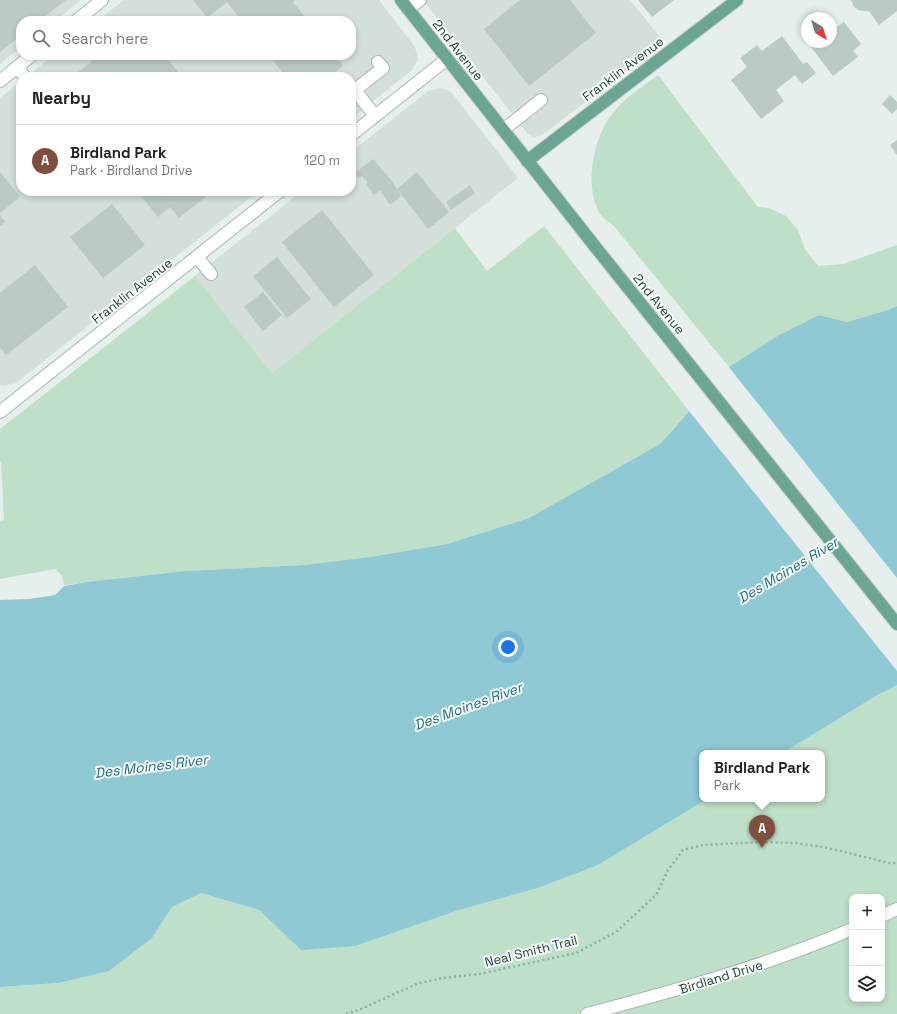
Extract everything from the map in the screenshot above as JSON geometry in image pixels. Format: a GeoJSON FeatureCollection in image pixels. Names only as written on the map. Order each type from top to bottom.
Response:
{"type":"FeatureCollection","features":[{"type":"Feature","properties":{"kind":"main road","name":"Franklin Avenue"},"geometry":{"type":"LineString","coordinates":[[527,160],[737,0]]}},
{"type":"Feature","properties":{"kind":"main road","name":"2nd Avenue"},"geometry":{"type":"LineString","coordinates":[[404,5],[897,624]]}},
{"type":"Feature","properties":{"kind":"street"},"geometry":{"type":"LineString","coordinates":[[82,16],[102,0]]}},
{"type":"Feature","properties":{"kind":"street"},"geometry":{"type":"LineString","coordinates":[[404,5],[420,0]]}},
{"type":"Feature","properties":{"kind":"street"},"geometry":{"type":"LineString","coordinates":[[356,131],[447,59]]}},
{"type":"Feature","properties":{"kind":"street"},"geometry":{"type":"LineString","coordinates":[[0,81],[26,60]]}},
{"type":"Feature","properties":{"kind":"street"},"geometry":{"type":"LineString","coordinates":[[356,90],[383,68],[378,62]]}},
{"type":"Feature","properties":{"kind":"street"},"geometry":{"type":"LineString","coordinates":[[17,67],[21,72]]}},
{"type":"Feature","properties":{"kind":"street"},"geometry":{"type":"LineString","coordinates":[[356,95],[375,116]]}},
{"type":"Feature","properties":{"kind":"street"},"geometry":{"type":"LineString","coordinates":[[503,130],[541,100]]}},
{"type":"Feature","properties":{"kind":"street","name":"Franklin Avenue"},"geometry":{"type":"LineString","coordinates":[[1,411],[274,196]]}},
{"type":"Feature","properties":{"kind":"street"},"geometry":{"type":"LineString","coordinates":[[197,257],[211,274]]}},
{"type":"Feature","properties":{"kind":"street"},"geometry":{"type":"LineString","coordinates":[[885,915],[897,909]]}},
{"type":"Feature","properties":{"kind":"street","name":"Birdland Drive"},"geometry":{"type":"LineString","coordinates":[[587,1014],[697,985],[771,962],[850,930]]}},
{"type":"Feature","properties":{"kind":"path","name":"Neal Smith Trail"},"geometry":{"type":"LineString","coordinates":[[346,1014],[361,1009],[419,983],[443,978],[479,974],[576,953],[616,932],[656,895],[668,870],[683,850],[703,845],[763,842],[796,843],[828,848],[889,863],[897,863]]}},
{"type":"Feature","properties":{"kind":"shaded area"},"geometry":{"type":"Polygon","coordinates":[[[0,0],[81,0],[61,16],[16,16],[16,51],[0,64],[0,0]]]}},
{"type":"Feature","properties":{"kind":"shaded area"},"geometry":{"type":"Polygon","coordinates":[[[124,0],[379,0],[415,47],[418,59],[412,70],[356,115],[356,72],[32,72],[48,60],[356,60],[356,16],[103,16],[124,0]]]}},
{"type":"Feature","properties":{"kind":"shaded area"},"geometry":{"type":"Polygon","coordinates":[[[423,0],[630,0],[664,42],[542,135],[534,137],[527,133],[423,0]]]}},
{"type":"Feature","properties":{"kind":"shaded area"},"geometry":{"type":"Polygon","coordinates":[[[16,85],[16,196],[253,196],[16,383],[5,386],[0,385],[0,98],[16,85]]]}},
{"type":"Feature","properties":{"kind":"shaded area"},"geometry":{"type":"Polygon","coordinates":[[[441,88],[452,93],[518,178],[272,373],[195,276],[296,196],[356,196],[356,148],[428,91],[441,88]]]}},
{"type":"Feature","properties":{"kind":"green space"},"geometry":{"type":"Polygon","coordinates":[[[658,75],[758,207],[769,208],[786,216],[798,230],[805,249],[818,266],[843,264],[897,245],[897,306],[847,322],[819,315],[779,335],[729,367],[613,225],[601,215],[592,192],[595,150],[605,124],[622,103],[658,75]]]}},
{"type":"Feature","properties":{"kind":"green space"},"geometry":{"type":"Polygon","coordinates":[[[544,226],[690,412],[675,426],[660,444],[529,518],[447,544],[370,557],[304,565],[185,571],[64,585],[62,576],[55,569],[0,579],[0,521],[4,520],[0,462],[0,429],[195,276],[272,373],[455,228],[487,271],[544,226]]]}},
{"type":"Feature","properties":{"kind":"green space"},"geometry":{"type":"Polygon","coordinates":[[[897,685],[897,1014],[0,1014],[0,987],[58,983],[152,938],[172,907],[201,893],[259,910],[301,950],[456,911],[538,888],[598,865],[702,802],[825,802],[825,750],[788,750],[874,697],[897,685]]]}},
{"type":"Feature","properties":{"kind":"water","name":"Des Moines River"},"geometry":{"type":"Polygon","coordinates":[[[897,306],[897,685],[874,697],[788,750],[699,750],[699,802],[702,802],[598,865],[538,888],[456,911],[355,946],[301,950],[259,910],[201,893],[172,907],[152,938],[109,971],[58,983],[0,987],[0,600],[29,599],[55,595],[64,586],[87,582],[185,571],[304,565],[370,557],[447,544],[529,518],[660,444],[729,367],[779,335],[819,315],[847,322],[897,306]]]}},
{"type":"Feature","properties":{"kind":"pier"},"geometry":{"type":"Polygon","coordinates":[[[728,366],[897,578],[897,671],[689,411],[728,366]]]}},
{"type":"Feature","properties":{"kind":"building"},"geometry":{"type":"Polygon","coordinates":[[[0,0],[66,0],[45,16],[16,16],[16,39],[0,52],[0,0]]]}},
{"type":"Feature","properties":{"kind":"building"},"geometry":{"type":"Polygon","coordinates":[[[193,0],[295,0],[293,2],[304,16],[238,16],[227,2],[210,16],[205,16],[193,0]]]}},
{"type":"Feature","properties":{"kind":"building"},"geometry":{"type":"Polygon","coordinates":[[[520,0],[570,0],[596,33],[529,86],[484,29],[520,0]]]}},
{"type":"Feature","properties":{"kind":"building"},"geometry":{"type":"Polygon","coordinates":[[[638,0],[674,0],[652,17],[638,0]]]}},
{"type":"Feature","properties":{"kind":"building"},"geometry":{"type":"Polygon","coordinates":[[[851,0],[897,0],[897,11],[879,25],[869,11],[858,10],[854,7],[851,0]]]}},
{"type":"Feature","properties":{"kind":"building"},"geometry":{"type":"Polygon","coordinates":[[[844,22],[861,44],[853,51],[858,57],[833,76],[812,48],[837,48],[837,27],[844,22]]]}},
{"type":"Feature","properties":{"kind":"building"},"geometry":{"type":"Polygon","coordinates":[[[782,36],[803,64],[807,62],[816,73],[802,84],[795,75],[776,90],[784,101],[761,119],[731,80],[747,67],[740,58],[757,45],[762,51],[782,36]]]}},
{"type":"Feature","properties":{"kind":"building"},"geometry":{"type":"Polygon","coordinates":[[[94,60],[169,60],[178,72],[78,72],[94,60]]]}},
{"type":"Feature","properties":{"kind":"building"},"geometry":{"type":"Polygon","coordinates":[[[273,60],[339,60],[343,66],[335,72],[282,72],[273,60]]]}},
{"type":"Feature","properties":{"kind":"building"},"geometry":{"type":"Polygon","coordinates":[[[890,95],[897,102],[897,109],[892,114],[882,104],[890,95]]]}},
{"type":"Feature","properties":{"kind":"building"},"geometry":{"type":"Polygon","coordinates":[[[897,140],[897,155],[890,145],[897,140]]]}},
{"type":"Feature","properties":{"kind":"building"},"geometry":{"type":"Polygon","coordinates":[[[373,159],[392,181],[401,196],[390,205],[380,190],[374,195],[366,184],[368,183],[362,176],[359,178],[356,172],[373,159]]]}},
{"type":"Feature","properties":{"kind":"building"},"geometry":{"type":"Polygon","coordinates":[[[0,172],[16,192],[16,196],[20,197],[0,213],[0,172]]]}},
{"type":"Feature","properties":{"kind":"building"},"geometry":{"type":"Polygon","coordinates":[[[417,172],[449,212],[428,229],[397,189],[417,172]]]}},
{"type":"Feature","properties":{"kind":"building"},"geometry":{"type":"Polygon","coordinates":[[[470,185],[475,193],[451,210],[446,202],[470,185]]]}},
{"type":"Feature","properties":{"kind":"building"},"geometry":{"type":"Polygon","coordinates":[[[141,196],[207,196],[179,218],[170,207],[158,217],[141,196]]]}},
{"type":"Feature","properties":{"kind":"building"},"geometry":{"type":"Polygon","coordinates":[[[112,204],[145,245],[103,278],[70,237],[112,204]]]}},
{"type":"Feature","properties":{"kind":"building"},"geometry":{"type":"Polygon","coordinates":[[[322,210],[374,275],[334,307],[282,242],[322,210]]]}},
{"type":"Feature","properties":{"kind":"building"},"geometry":{"type":"Polygon","coordinates":[[[0,215],[5,222],[0,226],[0,215]]]}},
{"type":"Feature","properties":{"kind":"building"},"geometry":{"type":"Polygon","coordinates":[[[277,257],[311,299],[287,318],[253,276],[277,257]]]}},
{"type":"Feature","properties":{"kind":"building"},"geometry":{"type":"Polygon","coordinates":[[[35,265],[68,307],[6,355],[0,347],[0,293],[35,265]]]}},
{"type":"Feature","properties":{"kind":"building"},"geometry":{"type":"Polygon","coordinates":[[[263,292],[282,315],[263,331],[244,307],[263,292]]]}},
{"type":"Feature","properties":{"kind":"place","name":"Birdland Park"},"geometry":{"type":"Point","coordinates":[762,848]}}]}
